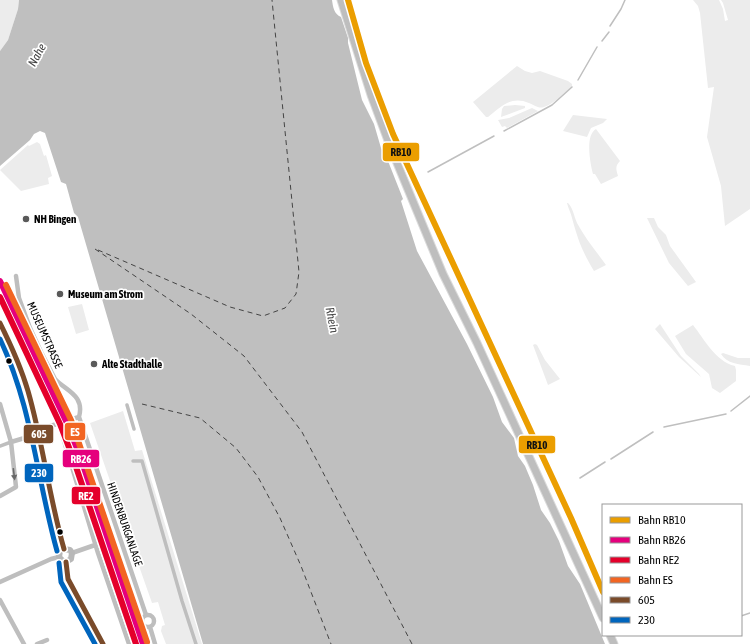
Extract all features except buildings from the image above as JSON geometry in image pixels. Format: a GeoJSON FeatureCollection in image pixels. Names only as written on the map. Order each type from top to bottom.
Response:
{"type":"FeatureCollection","features":[{"type":"Feature","properties":{"kind":"main road"},"geometry":{"type":"LineString","coordinates":[[341,0],[371,95],[390,146],[417,208],[443,274],[490,370],[602,616]]}},
{"type":"Feature","properties":{"kind":"main road"},"geometry":{"type":"LineString","coordinates":[[1,326],[25,380],[38,434],[53,509],[64,549]]}},
{"type":"Feature","properties":{"kind":"main road"},"geometry":{"type":"LineString","coordinates":[[64,549],[68,549],[72,554],[71,559],[66,562]]}},
{"type":"Feature","properties":{"kind":"main road"},"geometry":{"type":"LineString","coordinates":[[64,549],[59,553],[59,557],[66,562]]}},
{"type":"Feature","properties":{"kind":"main road"},"geometry":{"type":"LineString","coordinates":[[66,562],[68,579],[103,644]]}},
{"type":"Feature","properties":{"kind":"street","name":"MUSEUMSTRASSE"},"geometry":{"type":"LineString","coordinates":[[16,276],[19,298],[35,340],[55,379],[70,390],[76,398],[81,412],[79,417]]}},
{"type":"Feature","properties":{"kind":"street"},"geometry":{"type":"LineString","coordinates":[[0,404],[11,442],[16,487],[0,496]]}},
{"type":"Feature","properties":{"kind":"street"},"geometry":{"type":"LineString","coordinates":[[127,406],[134,429]]}},
{"type":"Feature","properties":{"kind":"street"},"geometry":{"type":"LineString","coordinates":[[0,446],[38,434],[43,429],[79,417]]}},
{"type":"Feature","properties":{"kind":"street","name":"HINDENBURGANLAGE"},"geometry":{"type":"LineString","coordinates":[[79,417],[146,615]]}},
{"type":"Feature","properties":{"kind":"street"},"geometry":{"type":"LineString","coordinates":[[59,424],[95,545],[129,644]]}},
{"type":"Feature","properties":{"kind":"street"},"geometry":{"type":"LineString","coordinates":[[133,461],[142,461],[178,589],[196,644]]}},
{"type":"Feature","properties":{"kind":"street"},"geometry":{"type":"LineString","coordinates":[[72,554],[95,545]]}},
{"type":"Feature","properties":{"kind":"street"},"geometry":{"type":"LineString","coordinates":[[0,582],[51,559],[59,557]]}},
{"type":"Feature","properties":{"kind":"street"},"geometry":{"type":"LineString","coordinates":[[1,603],[24,644]]}},
{"type":"Feature","properties":{"kind":"street"},"geometry":{"type":"LineString","coordinates":[[146,615],[151,615],[155,619],[154,623],[150,627],[143,624],[143,618],[146,615]]}},
{"type":"Feature","properties":{"kind":"street"},"geometry":{"type":"LineString","coordinates":[[150,627],[155,644]]}},
{"type":"Feature","properties":{"kind":"street"},"geometry":{"type":"LineString","coordinates":[[37,644],[47,640]]}},
{"type":"Feature","properties":{"kind":"shaded area"},"geometry":{"type":"Polygon","coordinates":[[[0,0],[19,0],[18,9],[8,40],[0,51],[0,0]]]}},
{"type":"Feature","properties":{"kind":"shaded area"},"geometry":{"type":"Polygon","coordinates":[[[693,0],[719,0],[723,9],[725,21],[728,20],[721,0],[750,0],[750,209],[725,226],[721,186],[707,137],[714,87],[708,88],[700,13],[698,6],[693,0]]]}},
{"type":"Feature","properties":{"kind":"shaded area"},"geometry":{"type":"Polygon","coordinates":[[[517,66],[525,71],[532,73],[540,71],[568,81],[572,84],[572,87],[548,106],[538,107],[517,100],[507,103],[486,117],[473,102],[517,66]]]}},
{"type":"Feature","properties":{"kind":"shaded area"},"geometry":{"type":"Polygon","coordinates":[[[504,106],[525,106],[525,108],[501,117],[504,106]]]}},
{"type":"Feature","properties":{"kind":"shaded area"},"geometry":{"type":"Polygon","coordinates":[[[532,108],[538,111],[507,128],[505,126],[502,127],[498,120],[509,118],[532,108]]]}},
{"type":"Feature","properties":{"kind":"shaded area"},"geometry":{"type":"Polygon","coordinates":[[[573,115],[607,119],[603,123],[591,128],[587,137],[563,131],[573,115]]]}},
{"type":"Feature","properties":{"kind":"shaded area"},"geometry":{"type":"Polygon","coordinates":[[[596,129],[620,161],[616,168],[618,176],[601,184],[595,174],[593,174],[589,150],[590,137],[596,129]]]}},
{"type":"Feature","properties":{"kind":"shaded area"},"geometry":{"type":"Polygon","coordinates":[[[37,142],[40,144],[44,156],[46,155],[52,176],[48,178],[49,184],[21,191],[0,170],[28,145],[29,146],[37,142]]]}},
{"type":"Feature","properties":{"kind":"shaded area"},"geometry":{"type":"Polygon","coordinates":[[[567,203],[571,207],[577,223],[606,265],[594,271],[586,257],[576,233],[567,203]]]}},
{"type":"Feature","properties":{"kind":"shaded area"},"geometry":{"type":"Polygon","coordinates":[[[647,218],[654,218],[658,227],[666,235],[670,246],[696,282],[688,286],[669,263],[647,218]]]}},
{"type":"Feature","properties":{"kind":"shaded area"},"geometry":{"type":"Polygon","coordinates":[[[82,304],[89,330],[76,334],[68,307],[82,304]]]}},
{"type":"Feature","properties":{"kind":"shaded area"},"geometry":{"type":"Polygon","coordinates":[[[660,324],[681,356],[701,377],[679,357],[655,329],[660,324]]]}},
{"type":"Feature","properties":{"kind":"shaded area"},"geometry":{"type":"Polygon","coordinates":[[[693,325],[716,355],[722,360],[735,366],[736,381],[720,393],[712,388],[709,374],[686,354],[675,336],[693,325]]]}},
{"type":"Feature","properties":{"kind":"shaded area"},"geometry":{"type":"Polygon","coordinates":[[[535,344],[560,379],[548,385],[533,345],[535,344]]]}},
{"type":"Feature","properties":{"kind":"shaded area"},"geometry":{"type":"Polygon","coordinates":[[[723,353],[738,358],[750,358],[750,366],[730,362],[721,354],[723,353]]]}},
{"type":"Feature","properties":{"kind":"shaded area"},"geometry":{"type":"Polygon","coordinates":[[[123,411],[135,451],[142,450],[202,644],[166,644],[161,631],[162,626],[165,625],[158,602],[152,603],[133,549],[136,548],[120,500],[117,501],[90,423],[123,411]]]}},
{"type":"Feature","properties":{"kind":"water"},"geometry":{"type":"Polygon","coordinates":[[[19,0],[332,0],[334,10],[341,17],[348,38],[362,100],[374,124],[381,148],[388,161],[403,199],[401,201],[417,251],[467,344],[493,397],[502,422],[514,438],[518,456],[525,466],[541,510],[550,523],[559,541],[568,566],[580,584],[605,644],[203,644],[78,217],[74,213],[66,184],[61,182],[45,133],[40,131],[34,134],[30,140],[0,166],[0,51],[8,40],[18,9],[19,0]]]}},
{"type":"Feature","properties":{"kind":"waterway"},"geometry":{"type":"LineString","coordinates":[[610,26],[625,0]]}},
{"type":"Feature","properties":{"kind":"waterway"},"geometry":{"type":"LineString","coordinates":[[602,41],[609,32]]}},
{"type":"Feature","properties":{"kind":"waterway"},"geometry":{"type":"LineString","coordinates":[[578,80],[597,47]]}},
{"type":"Feature","properties":{"kind":"waterway"},"geometry":{"type":"LineString","coordinates":[[504,131],[552,105],[572,87]]}},
{"type":"Feature","properties":{"kind":"waterway"},"geometry":{"type":"LineString","coordinates":[[428,172],[494,136]]}},
{"type":"Feature","properties":{"kind":"waterway"},"geometry":{"type":"LineString","coordinates":[[731,411],[750,396]]}},
{"type":"Feature","properties":{"kind":"waterway"},"geometry":{"type":"LineString","coordinates":[[664,427],[726,414]]}},
{"type":"Feature","properties":{"kind":"waterway"},"geometry":{"type":"LineString","coordinates":[[611,459],[653,432]]}},
{"type":"Feature","properties":{"kind":"waterway"},"geometry":{"type":"LineString","coordinates":[[580,478],[605,462]]}},
{"type":"Feature","properties":{"kind":"waterway"},"geometry":{"type":"LineString","coordinates":[[742,616],[750,613]]}},
{"type":"Feature","properties":{"kind":"ferry route"},"geometry":{"type":"LineString","coordinates":[[98,250],[230,307],[263,316],[285,308],[296,294],[299,272],[272,0]]}},
{"type":"Feature","properties":{"kind":"ferry route"},"geometry":{"type":"LineString","coordinates":[[95,249],[191,314],[244,356],[302,432],[412,644]]}},
{"type":"Feature","properties":{"kind":"ferry route"},"geometry":{"type":"LineString","coordinates":[[142,404],[200,418],[236,448],[258,477],[280,518],[301,566],[331,644]]}},
{"type":"Feature","properties":{"kind":"rail line","name":"RB10"},"geometry":{"type":"LineString","coordinates":[[348,0],[366,63],[393,134],[571,518],[602,590]]}},
{"type":"Feature","properties":{"kind":"rail line","name":"RB26"},"geometry":{"type":"LineString","coordinates":[[0,281],[66,421],[80,456],[143,644]]}},
{"type":"Feature","properties":{"kind":"rail line","name":"ES"},"geometry":{"type":"LineString","coordinates":[[6,285],[71,420],[147,642]]}},
{"type":"Feature","properties":{"kind":"rail line","name":"RE2"},"geometry":{"type":"LineString","coordinates":[[0,297],[60,424],[136,644]]}},
{"type":"Feature","properties":{"kind":"transit line","name":"605"},"geometry":{"type":"LineString","coordinates":[[0,323],[16,356],[28,391],[64,549]]}},
{"type":"Feature","properties":{"kind":"transit line","name":"230"},"geometry":{"type":"LineString","coordinates":[[0,339],[20,390],[57,551]]}},
{"type":"Feature","properties":{"kind":"transit line","name":"605"},"geometry":{"type":"LineString","coordinates":[[66,562],[68,579],[103,644]]}},
{"type":"Feature","properties":{"kind":"transit line","name":"230"},"geometry":{"type":"LineString","coordinates":[[59,563],[61,582],[95,644]]}},
{"type":"Feature","properties":{"kind":"place","name":"NH Bingen"},"geometry":{"type":"Point","coordinates":[26,219]}},
{"type":"Feature","properties":{"kind":"place","name":"Museum am Strom"},"geometry":{"type":"Point","coordinates":[60,294]}},
{"type":"Feature","properties":{"kind":"place","name":"Alte Stadthalle"},"geometry":{"type":"Point","coordinates":[94,364]}},
{"type":"Feature","properties":{"kind":"water label","name":"Nahe"},"geometry":{"type":"Point","coordinates":[37,55]}},
{"type":"Feature","properties":{"kind":"water label","name":"Rhein"},"geometry":{"type":"Point","coordinates":[332,320]}}]}
